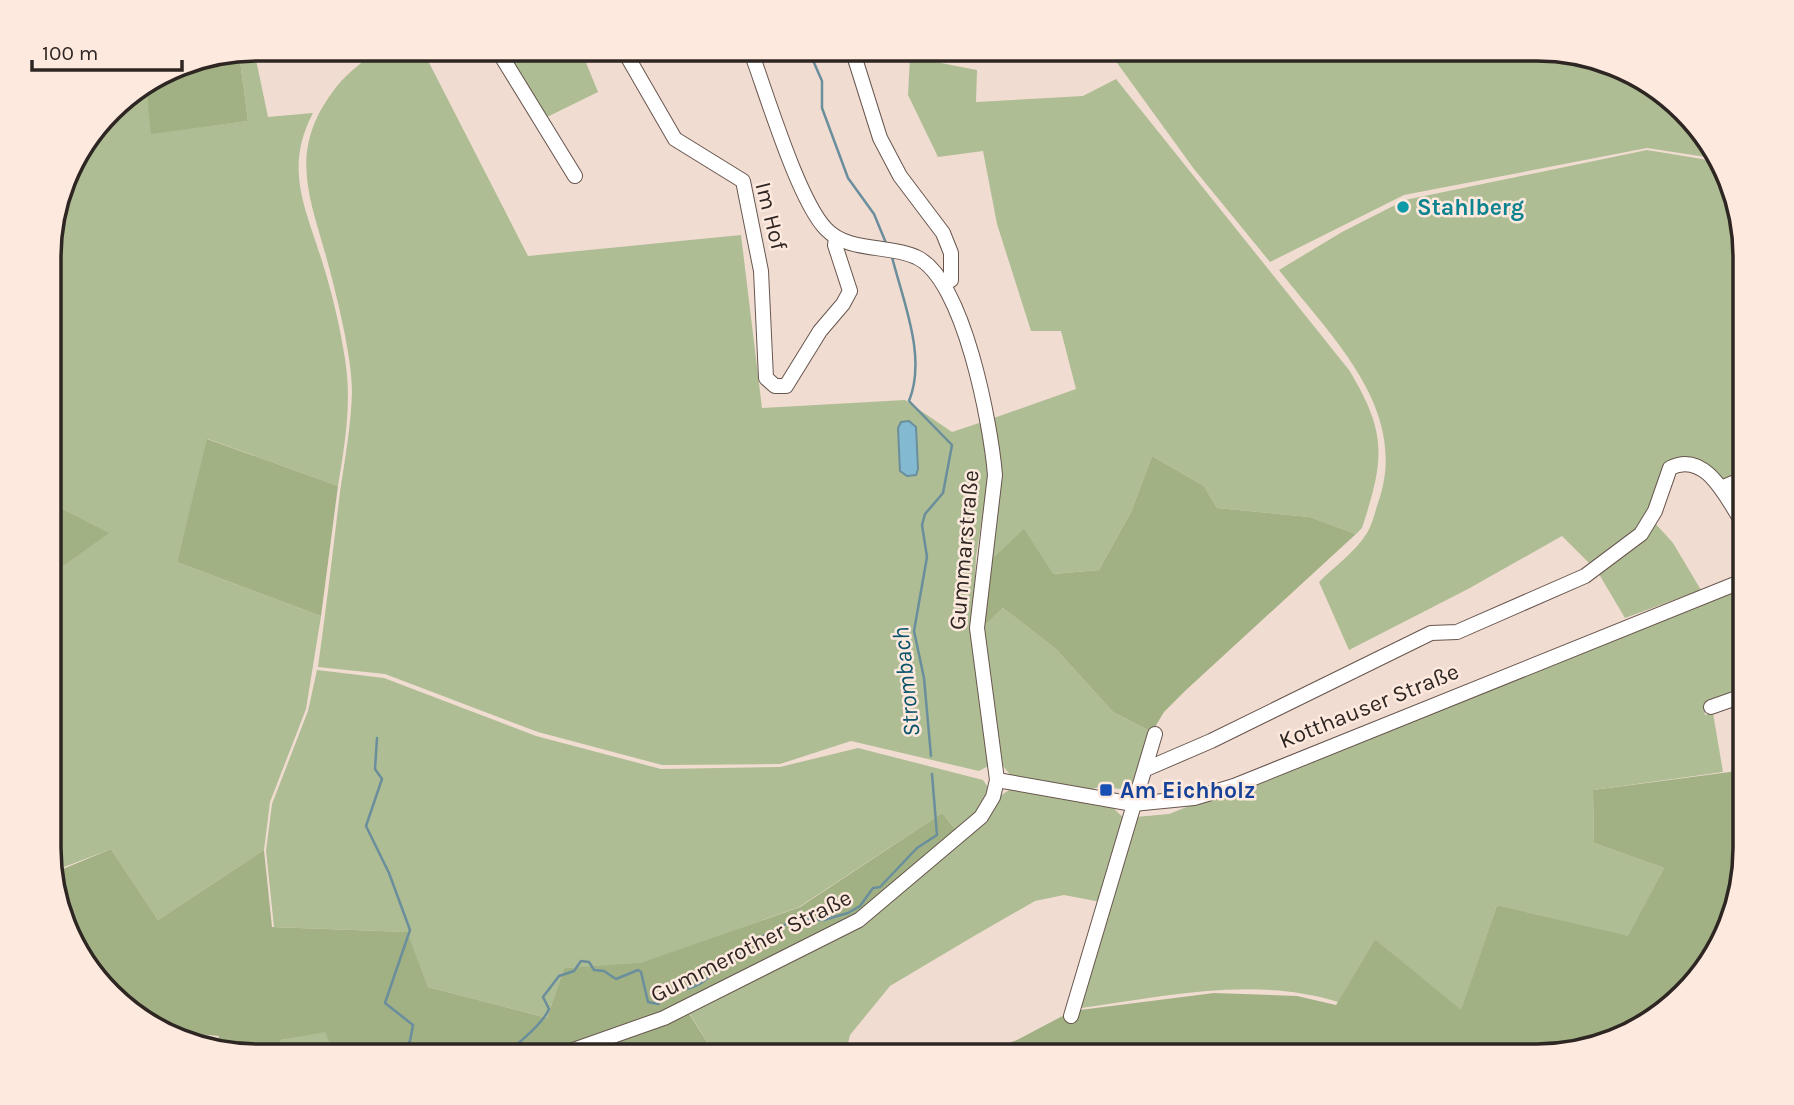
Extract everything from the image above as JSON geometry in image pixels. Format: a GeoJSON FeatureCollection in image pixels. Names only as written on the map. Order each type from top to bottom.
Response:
{"type":"FeatureCollection","features":[{"type":"Feature","properties":{"kind":"street"},"geometry":{"type":"LineString","coordinates":[[504,61],[575,176]]}},
{"type":"Feature","properties":{"kind":"street","name":"Im Hof"},"geometry":{"type":"LineString","coordinates":[[630,61],[675,139],[743,181],[761,271],[766,378],[775,386],[786,386],[820,331],[843,304],[850,291],[835,245],[836,237]]}},
{"type":"Feature","properties":{"kind":"street"},"geometry":{"type":"LineString","coordinates":[[754,61],[802,189],[825,228],[836,237]]}},
{"type":"Feature","properties":{"kind":"street"},"geometry":{"type":"LineString","coordinates":[[856,61],[880,138],[900,176],[943,233],[951,253],[951,280],[944,284]]}},
{"type":"Feature","properties":{"kind":"street","name":"Gummarstraße"},"geometry":{"type":"LineString","coordinates":[[836,237],[917,257],[932,267],[944,284],[961,323],[978,378],[994,456],[995,475],[977,628],[997,780]]}},
{"type":"Feature","properties":{"kind":"street"},"geometry":{"type":"LineString","coordinates":[[1146,769],[1211,741],[1431,633],[1457,632],[1585,576],[1641,534],[1654,511],[1670,468],[1680,463],[1699,467],[1721,488],[1732,505]]}},
{"type":"Feature","properties":{"kind":"street"},"geometry":{"type":"LineString","coordinates":[[1721,488],[1732,483]]}},
{"type":"Feature","properties":{"kind":"street","name":"Kotthauser Straße"},"geometry":{"type":"LineString","coordinates":[[997,780],[1133,804],[1194,798],[1234,786],[1732,585]]}},
{"type":"Feature","properties":{"kind":"street"},"geometry":{"type":"LineString","coordinates":[[1711,707],[1732,700]]}},
{"type":"Feature","properties":{"kind":"street"},"geometry":{"type":"LineString","coordinates":[[1071,1016],[1155,734]]}},
{"type":"Feature","properties":{"kind":"street","name":"Gummerother Straße"},"geometry":{"type":"LineString","coordinates":[[591,1044],[664,1018],[859,920],[981,817],[993,797],[997,780]]}},
{"type":"Feature","properties":{"kind":"green space"},"geometry":{"type":"Polygon","coordinates":[[[256,61],[268,117],[313,113],[304,133],[300,152],[300,187],[329,285],[343,347],[348,391],[345,439],[338,486],[208,439],[177,562],[321,616],[306,709],[270,802],[264,850],[158,920],[111,849],[63,868],[61,568],[108,533],[61,508],[63,232],[76,183],[88,159],[110,128],[147,96],[152,133],[248,121],[240,62],[256,61]]]}},
{"type":"Feature","properties":{"kind":"green space"},"geometry":{"type":"Polygon","coordinates":[[[363,61],[428,61],[528,256],[741,235],[762,408],[905,400],[952,432],[982,422],[990,468],[976,557],[973,628],[990,765],[979,771],[851,741],[780,764],[662,765],[538,732],[385,674],[318,667],[352,392],[343,324],[313,210],[306,169],[312,129],[322,108],[346,76],[363,61]]]}},
{"type":"Feature","properties":{"kind":"green space"},"geometry":{"type":"Polygon","coordinates":[[[509,61],[585,61],[598,92],[545,118],[509,61]]]}},
{"type":"Feature","properties":{"kind":"green space"},"geometry":{"type":"Polygon","coordinates":[[[910,61],[931,61],[977,70],[976,102],[1083,96],[1116,79],[1349,370],[1362,392],[1376,430],[1378,465],[1362,528],[1356,534],[1310,517],[1217,508],[1204,486],[1152,456],[1131,512],[1099,570],[1053,574],[989,562],[991,419],[1076,389],[1061,331],[1031,331],[997,224],[983,151],[938,157],[908,95],[910,61]]]}},
{"type":"Feature","properties":{"kind":"green space"},"geometry":{"type":"Polygon","coordinates":[[[1116,61],[1562,63],[1611,76],[1656,102],[1692,138],[1704,157],[1647,148],[1404,195],[1270,262],[1194,169],[1116,61]]]}},
{"type":"Feature","properties":{"kind":"green space"},"geometry":{"type":"Polygon","coordinates":[[[240,62],[248,121],[151,134],[147,96],[183,76],[207,68],[240,62]]]}},
{"type":"Feature","properties":{"kind":"green space"},"geometry":{"type":"Polygon","coordinates":[[[1647,150],[1706,160],[1722,195],[1729,219],[1732,245],[1732,478],[1719,475],[1700,462],[1678,459],[1639,531],[1593,567],[1562,536],[1468,589],[1349,650],[1319,582],[1367,533],[1378,503],[1385,469],[1384,437],[1375,406],[1360,377],[1342,349],[1279,270],[1342,232],[1405,200],[1647,150]]]}},
{"type":"Feature","properties":{"kind":"green space"},"geometry":{"type":"Polygon","coordinates":[[[207,439],[338,486],[321,616],[177,562],[207,439]]]}},
{"type":"Feature","properties":{"kind":"green space"},"geometry":{"type":"Polygon","coordinates":[[[1152,456],[1204,486],[1217,508],[1310,517],[1356,534],[1185,691],[1164,712],[1152,732],[1113,712],[1056,649],[1003,608],[982,628],[989,562],[1024,529],[1053,574],[1099,570],[1131,512],[1152,456]]]}},
{"type":"Feature","properties":{"kind":"green space"},"geometry":{"type":"Polygon","coordinates":[[[61,508],[109,533],[61,568],[61,508]]]}},
{"type":"Feature","properties":{"kind":"green space"},"geometry":{"type":"Polygon","coordinates":[[[1654,522],[1673,543],[1701,590],[1625,618],[1596,569],[1654,522]]]}},
{"type":"Feature","properties":{"kind":"green space"},"geometry":{"type":"Polygon","coordinates":[[[1732,590],[1732,695],[1704,705],[1705,715],[1713,713],[1723,772],[1593,790],[1594,843],[1664,868],[1628,937],[1497,905],[1461,1011],[1375,939],[1338,1002],[1305,994],[1239,989],[1074,1009],[1136,817],[1169,814],[1732,590]]]}},
{"type":"Feature","properties":{"kind":"green space"},"geometry":{"type":"Polygon","coordinates":[[[1003,608],[1056,649],[1113,712],[1152,732],[1133,790],[1099,787],[1086,791],[1012,777],[1003,766],[982,628],[1003,608]]]}},
{"type":"Feature","properties":{"kind":"green space"},"geometry":{"type":"Polygon","coordinates":[[[317,670],[384,678],[536,736],[661,769],[780,767],[858,748],[983,780],[990,790],[978,812],[956,830],[942,813],[799,907],[641,964],[564,968],[547,1018],[428,987],[406,932],[274,927],[266,851],[272,804],[308,711],[317,670]]]}},
{"type":"Feature","properties":{"kind":"green space"},"geometry":{"type":"Polygon","coordinates":[[[1732,772],[1731,873],[1718,922],[1692,967],[1675,986],[1656,1003],[1611,1029],[1575,1040],[1549,1043],[1008,1043],[1072,1011],[1214,993],[1297,996],[1336,1005],[1375,939],[1461,1010],[1497,905],[1628,936],[1664,868],[1594,843],[1593,790],[1732,772]]]}},
{"type":"Feature","properties":{"kind":"green space"},"geometry":{"type":"Polygon","coordinates":[[[1012,788],[1113,808],[1126,820],[1101,902],[1064,895],[1035,901],[890,986],[850,1035],[848,1044],[708,1044],[688,1011],[861,924],[997,798],[1012,788]]]}},
{"type":"Feature","properties":{"kind":"green space"},"geometry":{"type":"Polygon","coordinates":[[[942,813],[956,830],[853,916],[683,1004],[708,1044],[330,1044],[325,1032],[281,1040],[279,1044],[258,1044],[232,1042],[218,1039],[219,1036],[198,1034],[149,1011],[110,977],[94,956],[76,922],[63,869],[111,849],[158,920],[264,850],[272,927],[407,932],[428,987],[547,1018],[564,968],[641,963],[800,907],[942,813]]]}},
{"type":"Feature","properties":{"kind":"green space"},"geometry":{"type":"Polygon","coordinates":[[[325,1031],[330,1044],[279,1044],[281,1040],[325,1031]]]}},
{"type":"Feature","properties":{"kind":"water"},"geometry":{"type":"Polygon","coordinates":[[[909,421],[916,427],[918,469],[916,475],[907,476],[900,471],[898,428],[901,422],[909,421]]]}},
{"type":"Feature","properties":{"kind":"waterway","name":"Strombach"},"geometry":{"type":"LineString","coordinates":[[813,61],[822,81],[822,108],[848,178],[874,214],[886,243]]}},
{"type":"Feature","properties":{"kind":"waterway","name":"Strombach"},"geometry":{"type":"LineString","coordinates":[[892,257],[907,310],[914,348],[914,384],[909,401],[952,445],[943,493],[925,514],[922,525],[927,557],[914,631],[924,678],[931,756]]}},
{"type":"Feature","properties":{"kind":"waterway"},"geometry":{"type":"LineString","coordinates":[[377,738],[375,769],[382,779],[366,826],[389,873],[410,930],[385,1003],[413,1025],[408,1044]]}},
{"type":"Feature","properties":{"kind":"waterway","name":"Strombach"},"geometry":{"type":"LineString","coordinates":[[517,1044],[546,1015],[549,1009],[543,997],[559,976],[574,971],[581,961],[589,962],[594,970],[604,971],[616,979],[638,970],[641,972],[648,1002],[658,1004],[667,990],[681,990],[701,983],[728,961],[738,957],[744,946],[796,919],[824,920],[848,913],[860,906],[873,888],[880,887],[917,848],[937,835],[932,774]]}},
{"type":"Feature","properties":{"kind":"place","name":"Stahlberg"},"geometry":{"type":"Point","coordinates":[1403,207]}},
{"type":"Feature","properties":{"kind":"place","name":"Am Eichholz"},"geometry":{"type":"Point","coordinates":[1106,790]}}]}
